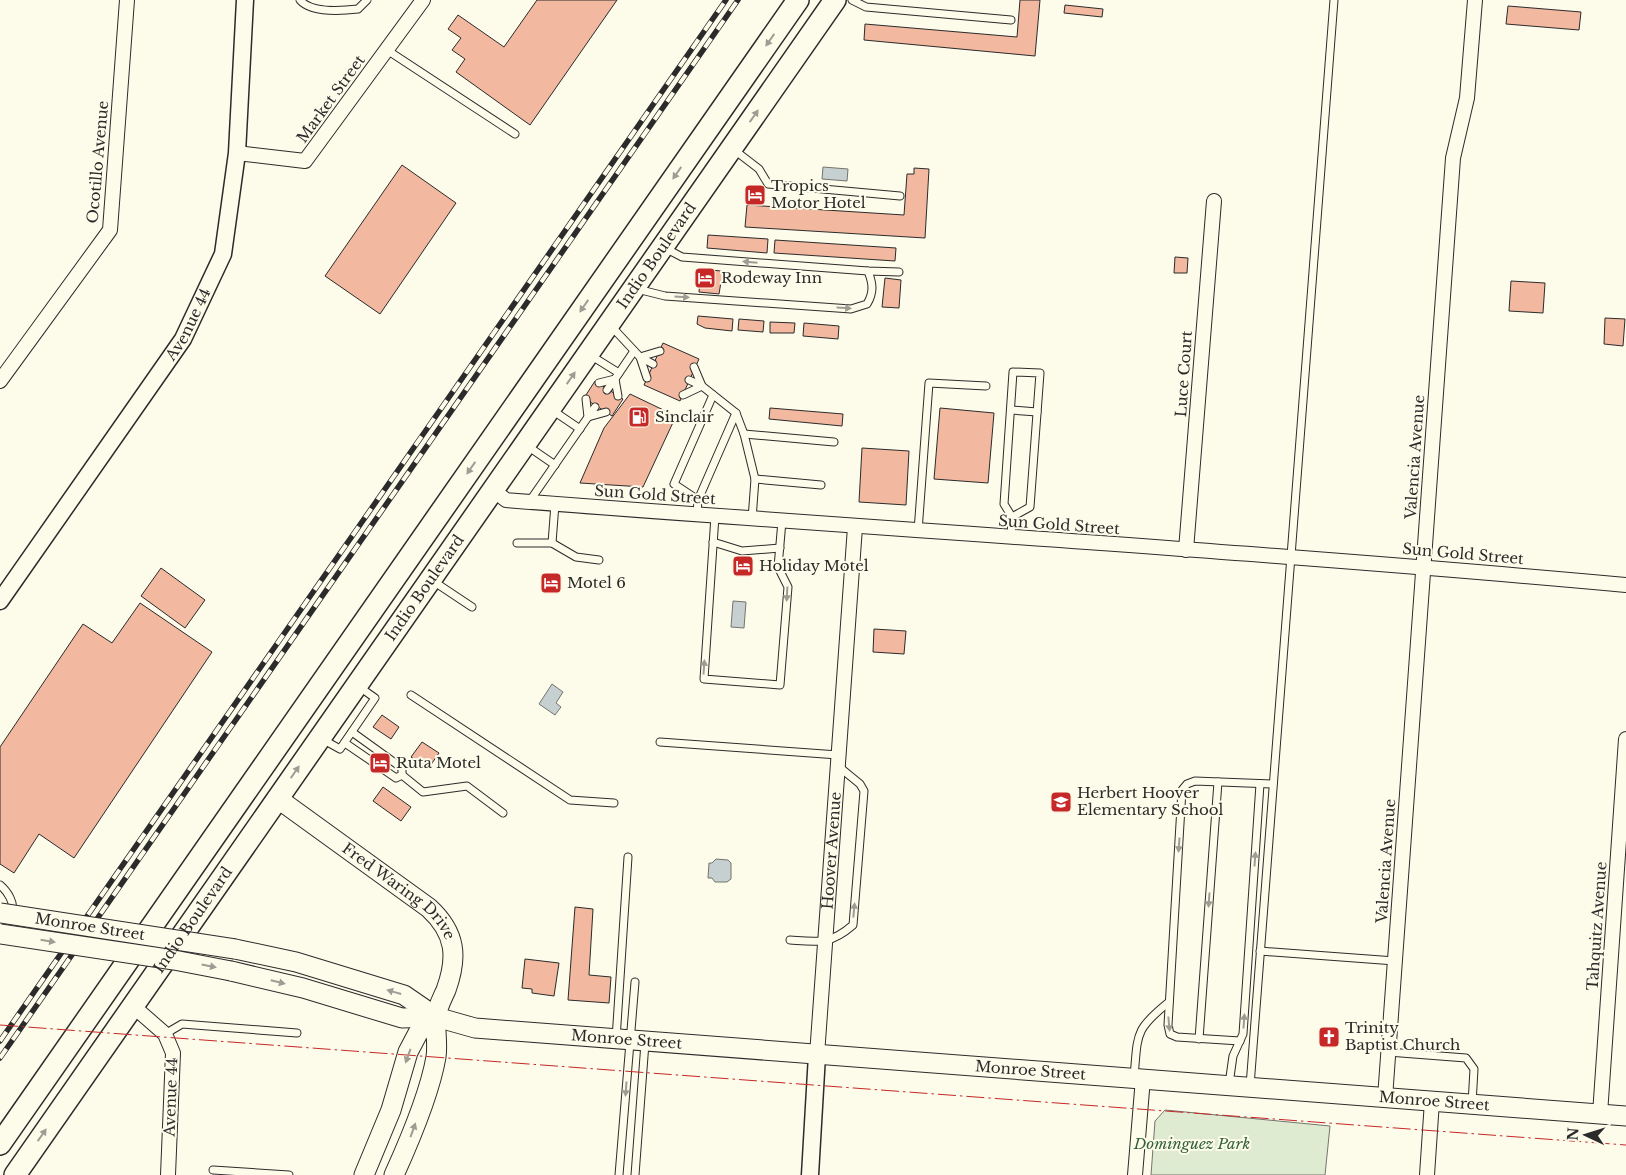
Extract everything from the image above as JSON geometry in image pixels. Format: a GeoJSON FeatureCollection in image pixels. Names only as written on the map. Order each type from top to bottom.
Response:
{"type":"FeatureCollection","features":[{"type":"Feature","properties":{"kind":"main road","name":"Indio Boulevard"},"geometry":{"type":"LineString","coordinates":[[0,1144],[798,0]]}},
{"type":"Feature","properties":{"kind":"main road","name":"Indio Boulevard"},"geometry":{"type":"LineString","coordinates":[[15,1175],[835,0]]}},
{"type":"Feature","properties":{"kind":"main road"},"geometry":{"type":"LineString","coordinates":[[440,512],[464,498],[493,490],[490,474],[494,457],[538,394],[552,352]]}},
{"type":"Feature","properties":{"kind":"main road"},"geometry":{"type":"LineString","coordinates":[[228,816],[251,804],[277,798],[272,786],[273,773],[328,693],[341,655]]}},
{"type":"Feature","properties":{"kind":"main road","name":"Fred Waring Drive"},"geometry":{"type":"LineString","coordinates":[[277,798],[429,908],[448,928],[453,944],[453,960],[448,982],[436,1017],[436,1057],[412,1131],[394,1175]]}},
{"type":"Feature","properties":{"kind":"main road"},"geometry":{"type":"LineString","coordinates":[[190,923],[204,882],[244,824],[241,817],[228,816]]}},
{"type":"Feature","properties":{"kind":"main road","name":"Monroe Street"},"geometry":{"type":"LineString","coordinates":[[0,913],[235,949],[296,962],[404,995],[436,1017]]}},
{"type":"Feature","properties":{"kind":"main road","name":"Monroe Street"},"geometry":{"type":"LineString","coordinates":[[0,934],[174,960],[230,971],[303,988],[402,1018],[436,1017],[476,1028],[817,1055],[1228,1084],[1626,1116]]}},
{"type":"Feature","properties":{"kind":"main road","name":"Fred Waring Drive"},"geometry":{"type":"LineString","coordinates":[[364,1175],[387,1119],[408,1052],[418,1033],[436,1017]]}},
{"type":"Feature","properties":{"kind":"street","name":"Ocotillo Avenue"},"geometry":{"type":"LineString","coordinates":[[0,380],[110,230],[128,0]]}},
{"type":"Feature","properties":{"kind":"street","name":"Avenue 44"},"geometry":{"type":"LineString","coordinates":[[0,601],[183,339],[223,254],[236,153],[245,0]]}},
{"type":"Feature","properties":{"kind":"street","name":"Market Street"},"geometry":{"type":"LineString","coordinates":[[236,153],[305,162],[423,0]]}},
{"type":"Feature","properties":{"kind":"street","name":"Valencia Avenue"},"geometry":{"type":"LineString","coordinates":[[1385,1098],[1453,158],[1467,98],[1475,0]]}},
{"type":"Feature","properties":{"kind":"street","name":"Luce Court"},"geometry":{"type":"LineString","coordinates":[[1186,550],[1214,201]]}},
{"type":"Feature","properties":{"kind":"street","name":"Sun Gold Street"},"geometry":{"type":"LineString","coordinates":[[493,490],[506,500],[529,502],[855,527],[1423,566],[1626,585]]}},
{"type":"Feature","properties":{"kind":"street","name":"Hoover Avenue"},"geometry":{"type":"LineString","coordinates":[[810,1175],[855,527]]}},
{"type":"Feature","properties":{"kind":"street","name":"Tahquitz Avenue"},"geometry":{"type":"LineString","coordinates":[[1600,1114],[1626,739]]}},
{"type":"Feature","properties":{"kind":"street"},"geometry":{"type":"LineString","coordinates":[[133,1006],[166,1034]]}},
{"type":"Feature","properties":{"kind":"street","name":"Avenue 44"},"geometry":{"type":"LineString","coordinates":[[166,1034],[173,1053],[168,1175]]}},
{"type":"Feature","properties":{"kind":"street"},"geometry":{"type":"LineString","coordinates":[[1136,1175],[1138,1078]]}},
{"type":"Feature","properties":{"kind":"street"},"geometry":{"type":"LineString","coordinates":[[1427,1175],[1432,1101]]}},
{"type":"Feature","properties":{"kind":"lane"},"geometry":{"type":"LineString","coordinates":[[300,0],[310,7],[342,11],[358,9],[367,0]]}},
{"type":"Feature","properties":{"kind":"lane"},"geometry":{"type":"LineString","coordinates":[[852,0],[866,7],[1011,20]]}},
{"type":"Feature","properties":{"kind":"lane"},"geometry":{"type":"LineString","coordinates":[[1250,1086],[1334,0]]}},
{"type":"Feature","properties":{"kind":"lane"},"geometry":{"type":"LineString","coordinates":[[387,50],[515,134]]}},
{"type":"Feature","properties":{"kind":"lane"},"geometry":{"type":"LineString","coordinates":[[732,148],[759,169],[768,184],[900,196]]}},
{"type":"Feature","properties":{"kind":"lane"},"geometry":{"type":"LineString","coordinates":[[663,247],[682,257],[899,272]]}},
{"type":"Feature","properties":{"kind":"lane"},"geometry":{"type":"LineString","coordinates":[[634,288],[665,296],[851,309],[867,304],[872,295],[872,282],[868,271]]}},
{"type":"Feature","properties":{"kind":"lane"},"geometry":{"type":"LineString","coordinates":[[609,324],[640,357],[653,364]]}},
{"type":"Feature","properties":{"kind":"lane"},"geometry":{"type":"LineString","coordinates":[[607,390],[634,351]]}},
{"type":"Feature","properties":{"kind":"lane"},"geometry":{"type":"LineString","coordinates":[[640,357],[660,351]]}},
{"type":"Feature","properties":{"kind":"lane"},"geometry":{"type":"LineString","coordinates":[[588,354],[617,376],[618,396]]}},
{"type":"Feature","properties":{"kind":"lane"},"geometry":{"type":"LineString","coordinates":[[640,357],[647,378]]}},
{"type":"Feature","properties":{"kind":"lane"},"geometry":{"type":"LineString","coordinates":[[694,367],[702,386]]}},
{"type":"Feature","properties":{"kind":"lane"},"geometry":{"type":"LineString","coordinates":[[1010,538],[1012,517],[1004,504],[1013,372],[1040,373],[1030,507],[1012,517]]}},
{"type":"Feature","properties":{"kind":"lane"},"geometry":{"type":"LineString","coordinates":[[598,383],[617,376]]}},
{"type":"Feature","properties":{"kind":"lane"},"geometry":{"type":"LineString","coordinates":[[689,380],[702,386],[736,413],[744,434],[755,479],[752,519]]}},
{"type":"Feature","properties":{"kind":"lane"},"geometry":{"type":"LineString","coordinates":[[918,531],[929,383],[986,386]]}},
{"type":"Feature","properties":{"kind":"lane"},"geometry":{"type":"LineString","coordinates":[[683,395],[702,386]]}},
{"type":"Feature","properties":{"kind":"lane"},"geometry":{"type":"LineString","coordinates":[[698,500],[674,484],[713,395]]}},
{"type":"Feature","properties":{"kind":"lane"},"geometry":{"type":"LineString","coordinates":[[586,399],[588,416]]}},
{"type":"Feature","properties":{"kind":"lane"},"geometry":{"type":"LineString","coordinates":[[529,502],[595,407]]}},
{"type":"Feature","properties":{"kind":"lane"},"geometry":{"type":"LineString","coordinates":[[550,408],[580,429]]}},
{"type":"Feature","properties":{"kind":"lane"},"geometry":{"type":"LineString","coordinates":[[1011,410],[1037,412]]}},
{"type":"Feature","properties":{"kind":"lane"},"geometry":{"type":"LineString","coordinates":[[588,416],[606,412]]}},
{"type":"Feature","properties":{"kind":"lane"},"geometry":{"type":"LineString","coordinates":[[697,514],[698,500],[736,413]]}},
{"type":"Feature","properties":{"kind":"lane"},"geometry":{"type":"LineString","coordinates":[[744,434],[834,442]]}},
{"type":"Feature","properties":{"kind":"lane"},"geometry":{"type":"LineString","coordinates":[[525,444],[554,465]]}},
{"type":"Feature","properties":{"kind":"lane"},"geometry":{"type":"LineString","coordinates":[[755,479],[821,485]]}},
{"type":"Feature","properties":{"kind":"lane"},"geometry":{"type":"LineString","coordinates":[[552,543],[555,504]]}},
{"type":"Feature","properties":{"kind":"lane"},"geometry":{"type":"LineString","coordinates":[[715,516],[704,679],[780,685],[788,587],[778,567],[782,521]]}},
{"type":"Feature","properties":{"kind":"lane"},"geometry":{"type":"LineString","coordinates":[[713,542],[742,551],[780,548]]}},
{"type":"Feature","properties":{"kind":"lane"},"geometry":{"type":"LineString","coordinates":[[517,543],[552,543],[576,557],[599,560]]}},
{"type":"Feature","properties":{"kind":"lane"},"geometry":{"type":"LineString","coordinates":[[431,580],[472,607]]}},
{"type":"Feature","properties":{"kind":"lane"},"geometry":{"type":"LineString","coordinates":[[320,737],[340,749],[345,743],[375,698],[357,685]]}},
{"type":"Feature","properties":{"kind":"lane"},"geometry":{"type":"LineString","coordinates":[[411,694],[570,800],[614,803]]}},
{"type":"Feature","properties":{"kind":"lane"},"geometry":{"type":"LineString","coordinates":[[352,732],[402,768],[402,775]]}},
{"type":"Feature","properties":{"kind":"lane"},"geometry":{"type":"LineString","coordinates":[[660,742],[838,761],[860,784],[864,791],[853,925],[839,936],[825,942],[790,940]]}},
{"type":"Feature","properties":{"kind":"lane"},"geometry":{"type":"LineString","coordinates":[[345,743],[396,778],[402,775]]}},
{"type":"Feature","properties":{"kind":"lane"},"geometry":{"type":"LineString","coordinates":[[402,775],[423,792],[467,786],[503,813]]}},
{"type":"Feature","properties":{"kind":"lane"},"geometry":{"type":"LineString","coordinates":[[1240,1042],[1177,1038],[1170,1034],[1168,1026],[1182,790],[1187,784],[1195,781],[1273,784]]}},
{"type":"Feature","properties":{"kind":"lane"},"geometry":{"type":"LineString","coordinates":[[1199,1039],[1218,782]]}},
{"type":"Feature","properties":{"kind":"lane"},"geometry":{"type":"LineString","coordinates":[[1228,1084],[1233,1056],[1243,1034],[1260,784]]}},
{"type":"Feature","properties":{"kind":"lane"},"geometry":{"type":"LineString","coordinates":[[628,857],[635,1175]]}},
{"type":"Feature","properties":{"kind":"lane"},"geometry":{"type":"LineString","coordinates":[[0,885],[7,892],[14,909],[10,924],[0,946]]}},
{"type":"Feature","properties":{"kind":"lane"},"geometry":{"type":"LineString","coordinates":[[1260,951],[1395,961]]}},
{"type":"Feature","properties":{"kind":"lane"},"geometry":{"type":"LineString","coordinates":[[620,1175],[635,982]]}},
{"type":"Feature","properties":{"kind":"lane"},"geometry":{"type":"LineString","coordinates":[[1138,1078],[1137,1041],[1141,1030],[1145,1021],[1169,1002]]}},
{"type":"Feature","properties":{"kind":"lane"},"geometry":{"type":"LineString","coordinates":[[166,1034],[182,1024],[297,1033]]}},
{"type":"Feature","properties":{"kind":"lane"},"geometry":{"type":"LineString","coordinates":[[1388,1052],[1466,1058],[1474,1069],[1472,1104]]}},
{"type":"Feature","properties":{"kind":"lane"},"geometry":{"type":"LineString","coordinates":[[213,1170],[289,1175]]}},
{"type":"Feature","properties":{"kind":"green space","name":"Dominguez Park"},"geometry":{"type":"Polygon","coordinates":[[[1165,1110],[1330,1126],[1325,1175],[1151,1175],[1155,1121],[1165,1110]]]}},
{"type":"Feature","properties":{"kind":"shaded area"},"geometry":{"type":"Polygon","coordinates":[[[823,167],[848,169],[847,181],[822,179],[823,167]]]}},
{"type":"Feature","properties":{"kind":"shaded area"},"geometry":{"type":"Polygon","coordinates":[[[733,601],[746,602],[744,628],[731,627],[733,601]]]}},
{"type":"Feature","properties":{"kind":"shaded area"},"geometry":{"type":"Polygon","coordinates":[[[552,684],[563,692],[556,703],[561,707],[555,715],[539,704],[552,684]]]}},
{"type":"Feature","properties":{"kind":"shaded area"},"geometry":{"type":"Polygon","coordinates":[[[716,859],[728,860],[731,863],[731,879],[727,882],[715,882],[712,878],[708,878],[709,863],[716,859]]]}},
{"type":"Feature","properties":{"kind":"building"},"geometry":{"type":"Polygon","coordinates":[[[537,0],[617,0],[530,125],[456,72],[465,59],[452,50],[461,38],[448,29],[458,15],[504,47],[537,0]]]}},
{"type":"Feature","properties":{"kind":"building"},"geometry":{"type":"Polygon","coordinates":[[[1020,0],[1040,0],[1035,56],[864,40],[865,24],[1017,37],[1020,0]]]}},
{"type":"Feature","properties":{"kind":"building"},"geometry":{"type":"Polygon","coordinates":[[[1065,5],[1103,9],[1102,17],[1064,13],[1065,5]]]}},
{"type":"Feature","properties":{"kind":"building"},"geometry":{"type":"Polygon","coordinates":[[[1508,6],[1581,12],[1579,30],[1506,24],[1508,6]]]}},
{"type":"Feature","properties":{"kind":"building"},"geometry":{"type":"Polygon","coordinates":[[[402,165],[456,203],[380,314],[325,276],[402,165]]]}},
{"type":"Feature","properties":{"kind":"building"},"geometry":{"type":"Polygon","coordinates":[[[914,168],[929,169],[925,238],[745,227],[747,205],[904,215],[907,174],[914,174],[914,168]]]}},
{"type":"Feature","properties":{"kind":"building"},"geometry":{"type":"Polygon","coordinates":[[[708,235],[768,239],[767,253],[707,248],[708,235]]]}},
{"type":"Feature","properties":{"kind":"building"},"geometry":{"type":"Polygon","coordinates":[[[775,240],[896,248],[895,261],[774,253],[775,240]]]}},
{"type":"Feature","properties":{"kind":"building"},"geometry":{"type":"Polygon","coordinates":[[[1175,257],[1188,258],[1187,273],[1174,273],[1175,257]]]}},
{"type":"Feature","properties":{"kind":"building"},"geometry":{"type":"Polygon","coordinates":[[[701,269],[731,272],[730,283],[721,282],[719,294],[699,292],[701,269]]]}},
{"type":"Feature","properties":{"kind":"building"},"geometry":{"type":"Polygon","coordinates":[[[885,278],[901,280],[899,308],[882,307],[885,278]]]}},
{"type":"Feature","properties":{"kind":"building"},"geometry":{"type":"Polygon","coordinates":[[[1511,281],[1545,283],[1543,313],[1509,311],[1511,281]]]}},
{"type":"Feature","properties":{"kind":"building"},"geometry":{"type":"Polygon","coordinates":[[[698,316],[733,319],[732,331],[705,328],[697,324],[698,316]]]}},
{"type":"Feature","properties":{"kind":"building"},"geometry":{"type":"Polygon","coordinates":[[[1605,318],[1625,319],[1623,346],[1604,344],[1605,318]]]}},
{"type":"Feature","properties":{"kind":"building"},"geometry":{"type":"Polygon","coordinates":[[[739,319],[764,321],[763,332],[738,330],[739,319]]]}},
{"type":"Feature","properties":{"kind":"building"},"geometry":{"type":"Polygon","coordinates":[[[770,322],[795,323],[794,333],[770,333],[770,322]]]}},
{"type":"Feature","properties":{"kind":"building"},"geometry":{"type":"Polygon","coordinates":[[[804,323],[839,326],[838,339],[803,336],[804,323]]]}},
{"type":"Feature","properties":{"kind":"building"},"geometry":{"type":"Polygon","coordinates":[[[663,343],[699,359],[680,401],[644,385],[663,343]]]}},
{"type":"Feature","properties":{"kind":"building"},"geometry":{"type":"Polygon","coordinates":[[[595,381],[623,399],[612,416],[584,398],[595,381]]]}},
{"type":"Feature","properties":{"kind":"building"},"geometry":{"type":"Polygon","coordinates":[[[630,394],[676,416],[643,487],[580,483],[604,428],[630,394]]]}},
{"type":"Feature","properties":{"kind":"building"},"geometry":{"type":"Polygon","coordinates":[[[770,408],[843,414],[842,426],[769,419],[770,408]]]}},
{"type":"Feature","properties":{"kind":"building"},"geometry":{"type":"Polygon","coordinates":[[[940,408],[994,413],[988,483],[934,479],[940,408]]]}},
{"type":"Feature","properties":{"kind":"building"},"geometry":{"type":"Polygon","coordinates":[[[862,448],[909,451],[906,505],[859,502],[862,448]]]}},
{"type":"Feature","properties":{"kind":"building"},"geometry":{"type":"Polygon","coordinates":[[[161,568],[205,600],[185,628],[141,596],[161,568]]]}},
{"type":"Feature","properties":{"kind":"building"},"geometry":{"type":"Polygon","coordinates":[[[140,603],[212,652],[74,858],[39,834],[14,873],[0,864],[0,747],[83,624],[112,643],[140,603]]]}},
{"type":"Feature","properties":{"kind":"building"},"geometry":{"type":"Polygon","coordinates":[[[874,629],[906,631],[904,654],[873,652],[874,629]]]}},
{"type":"Feature","properties":{"kind":"building"},"geometry":{"type":"Polygon","coordinates":[[[382,715],[399,727],[391,739],[373,727],[382,715]]]}},
{"type":"Feature","properties":{"kind":"building"},"geometry":{"type":"Polygon","coordinates":[[[422,742],[439,753],[428,769],[411,757],[422,742]]]}},
{"type":"Feature","properties":{"kind":"building"},"geometry":{"type":"Polygon","coordinates":[[[383,787],[411,807],[401,821],[373,801],[383,787]]]}},
{"type":"Feature","properties":{"kind":"building"},"geometry":{"type":"Polygon","coordinates":[[[575,907],[593,909],[589,975],[611,977],[609,1003],[568,1000],[575,907]]]}},
{"type":"Feature","properties":{"kind":"building"},"geometry":{"type":"Polygon","coordinates":[[[525,959],[559,963],[554,996],[532,993],[532,989],[522,988],[525,959]]]}},
{"type":"Feature","properties":{"kind":"railway"},"geometry":{"type":"LineString","coordinates":[[0,1041],[726,0]]}},
{"type":"Feature","properties":{"kind":"railway"},"geometry":{"type":"LineString","coordinates":[[0,1058],[738,0]]}},
{"type":"Feature","properties":{"kind":"power"},"geometry":{"type":"LineString","coordinates":[[0,1025],[1626,1145]]}},
{"type":"Feature","properties":{"kind":"place","name":"Tropics Motor Hotel"},"geometry":{"type":"Point","coordinates":[755,195]}},
{"type":"Feature","properties":{"kind":"place","name":"Rodeway Inn"},"geometry":{"type":"Point","coordinates":[705,278]}},
{"type":"Feature","properties":{"kind":"place","name":"Sinclair"},"geometry":{"type":"Point","coordinates":[639,417]}},
{"type":"Feature","properties":{"kind":"place","name":"Holiday Motel"},"geometry":{"type":"Point","coordinates":[743,566]}},
{"type":"Feature","properties":{"kind":"place","name":"Motel 6"},"geometry":{"type":"Point","coordinates":[551,583]}},
{"type":"Feature","properties":{"kind":"place","name":"Ruta Motel"},"geometry":{"type":"Point","coordinates":[380,763]}},
{"type":"Feature","properties":{"kind":"place","name":"Herbert Hoover Elementary School"},"geometry":{"type":"Point","coordinates":[1061,802]}},
{"type":"Feature","properties":{"kind":"place","name":"Trinity Baptist Church"},"geometry":{"type":"Point","coordinates":[1329,1037]}}]}
